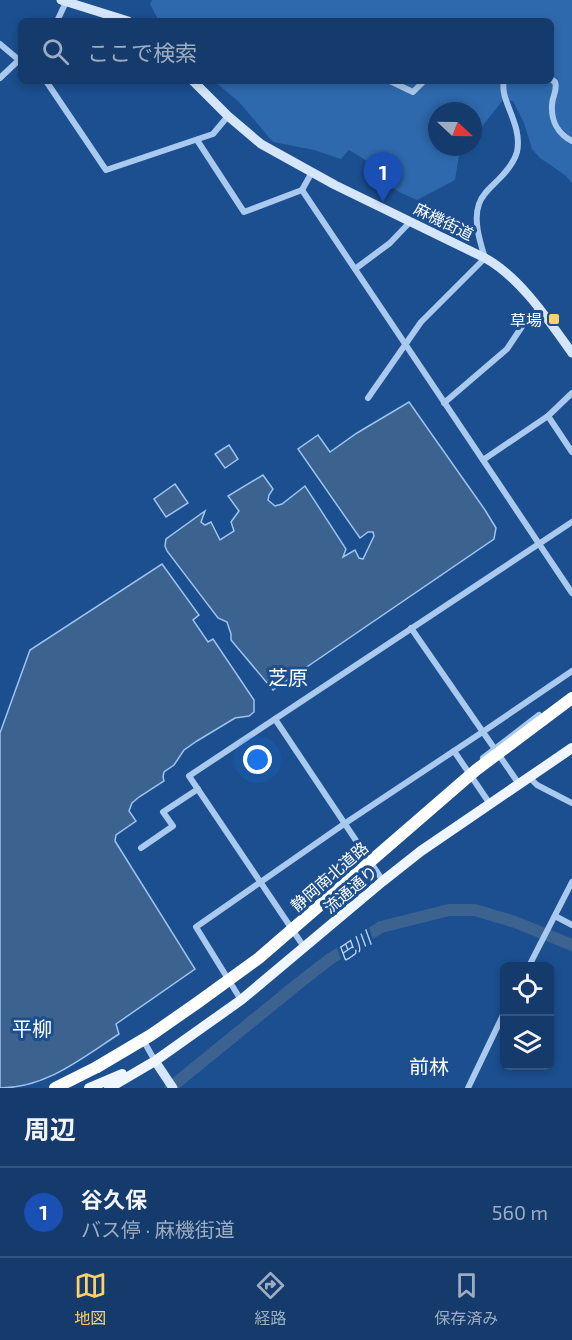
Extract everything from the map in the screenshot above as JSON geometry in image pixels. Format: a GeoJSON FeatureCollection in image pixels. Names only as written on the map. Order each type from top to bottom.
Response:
{"type":"FeatureCollection","features":[{"type":"Feature","properties":{"kind":"highway","name":"静岡南北道路"},"geometry":{"type":"LineString","coordinates":[[98,1069],[182,1018],[261,961],[479,772],[572,700]]}},
{"type":"Feature","properties":{"kind":"highway"},"geometry":{"type":"LineString","coordinates":[[55,1088],[98,1069]]}},
{"type":"Feature","properties":{"kind":"highway"},"geometry":{"type":"LineString","coordinates":[[75,1088],[98,1069]]}},
{"type":"Feature","properties":{"kind":"main road","name":"流通通り"},"geometry":{"type":"LineString","coordinates":[[158,1066],[241,1000],[383,880],[421,851],[572,748]]}},
{"type":"Feature","properties":{"kind":"main road"},"geometry":{"type":"LineString","coordinates":[[89,1088],[158,1066]]}},
{"type":"Feature","properties":{"kind":"main road"},"geometry":{"type":"LineString","coordinates":[[110,1088],[158,1066]]}},
{"type":"Feature","properties":{"kind":"street"},"geometry":{"type":"LineString","coordinates":[[58,18],[65,0],[119,18]]}},
{"type":"Feature","properties":{"kind":"street"},"geometry":{"type":"LineString","coordinates":[[0,44],[18,58]]}},
{"type":"Feature","properties":{"kind":"street"},"geometry":{"type":"LineString","coordinates":[[0,78],[18,61]]}},
{"type":"Feature","properties":{"kind":"street"},"geometry":{"type":"LineString","coordinates":[[554,81],[557,87],[552,103],[554,122],[565,138],[572,141]]}},
{"type":"Feature","properties":{"kind":"street"},"geometry":{"type":"LineString","coordinates":[[48,84],[106,170],[213,134],[228,116]]}},
{"type":"Feature","properties":{"kind":"street","name":"麻機街道"},"geometry":{"type":"LineString","coordinates":[[196,84],[228,116],[261,144],[410,222],[485,258],[511,276],[572,353]]}},
{"type":"Feature","properties":{"kind":"street"},"geometry":{"type":"LineString","coordinates":[[396,84],[413,92],[421,84]]}},
{"type":"Feature","properties":{"kind":"street"},"geometry":{"type":"LineString","coordinates":[[368,398],[428,315],[485,258],[477,225],[479,203],[485,193],[507,170],[517,152],[518,134],[502,87],[503,84]]}},
{"type":"Feature","properties":{"kind":"street"},"geometry":{"type":"LineString","coordinates":[[197,140],[244,212],[302,190],[312,172]]}},
{"type":"Feature","properties":{"kind":"street"},"geometry":{"type":"LineString","coordinates":[[302,190],[572,593]]}},
{"type":"Feature","properties":{"kind":"street"},"geometry":{"type":"LineString","coordinates":[[354,269],[390,243],[410,222]]}},
{"type":"Feature","properties":{"kind":"street"},"geometry":{"type":"LineString","coordinates":[[444,402],[507,349],[529,316],[539,310]]}},
{"type":"Feature","properties":{"kind":"street"},"geometry":{"type":"LineString","coordinates":[[483,460],[548,416],[572,393]]}},
{"type":"Feature","properties":{"kind":"street"},"geometry":{"type":"LineString","coordinates":[[548,416],[572,452]]}},
{"type":"Feature","properties":{"kind":"street"},"geometry":{"type":"LineString","coordinates":[[304,947],[189,776],[572,522]]}},
{"type":"Feature","properties":{"kind":"street"},"geometry":{"type":"LineString","coordinates":[[411,628],[495,747],[524,781],[572,803]]}},
{"type":"Feature","properties":{"kind":"street"},"geometry":{"type":"LineString","coordinates":[[241,1000],[196,927],[344,824],[572,671]]}},
{"type":"Feature","properties":{"kind":"street"},"geometry":{"type":"LineString","coordinates":[[173,1088],[142,1036],[227,977],[290,926],[495,747],[572,692]]}},
{"type":"Feature","properties":{"kind":"street"},"geometry":{"type":"LineString","coordinates":[[275,719],[383,880]]}},
{"type":"Feature","properties":{"kind":"street"},"geometry":{"type":"LineString","coordinates":[[454,752],[490,804]]}},
{"type":"Feature","properties":{"kind":"street"},"geometry":{"type":"LineString","coordinates":[[141,848],[173,826],[163,812],[198,789]]}},
{"type":"Feature","properties":{"kind":"street"},"geometry":{"type":"LineString","coordinates":[[531,962],[572,882]]}},
{"type":"Feature","properties":{"kind":"street"},"geometry":{"type":"LineString","coordinates":[[555,916],[572,925]]}},
{"type":"Feature","properties":{"kind":"street"},"geometry":{"type":"LineString","coordinates":[[468,1088],[503,1016]]}},
{"type":"Feature","properties":{"kind":"shaded area"},"geometry":{"type":"Polygon","coordinates":[[[152,0],[572,0],[572,183],[532,149],[524,123],[513,101],[503,100],[482,127],[482,102],[428,102],[428,156],[459,156],[455,180],[417,200],[399,192],[372,173],[372,164],[349,150],[341,159],[314,150],[273,142],[239,102],[218,84],[554,84],[554,18],[157,18],[150,4],[152,0]]]}},
{"type":"Feature","properties":{"kind":"shaded area"},"geometry":{"type":"Polygon","coordinates":[[[409,402],[485,510],[496,528],[494,539],[273,690],[231,640],[227,622],[218,618],[167,551],[166,539],[205,511],[201,522],[205,525],[211,522],[220,540],[234,531],[231,522],[239,511],[228,496],[263,475],[273,489],[268,500],[275,506],[282,504],[305,486],[346,549],[343,557],[355,550],[359,558],[363,559],[374,536],[373,532],[368,532],[360,538],[298,449],[318,435],[330,452],[409,402]]]}},
{"type":"Feature","properties":{"kind":"shaded area"},"geometry":{"type":"Polygon","coordinates":[[[229,445],[238,459],[225,468],[215,454],[229,445]]]}},
{"type":"Feature","properties":{"kind":"shaded area"},"geometry":{"type":"Polygon","coordinates":[[[175,484],[188,503],[166,517],[154,499],[175,484]]]}},
{"type":"Feature","properties":{"kind":"shaded area"},"geometry":{"type":"Polygon","coordinates":[[[162,564],[199,615],[193,620],[208,642],[213,639],[254,700],[254,712],[249,716],[235,718],[184,750],[174,765],[164,772],[164,781],[132,803],[129,811],[136,821],[116,835],[115,841],[195,969],[116,1024],[119,1034],[77,1062],[33,1083],[0,1088],[0,733],[30,650],[162,564]]]}},
{"type":"Feature","properties":{"kind":"waterway","name":"巴川"},"geometry":{"type":"LineString","coordinates":[[170,1088],[330,959],[381,927],[449,910],[475,910],[515,922],[572,945]]}},
{"type":"Feature","properties":{"kind":"place","name":"谷久保"},"geometry":{"type":"Point","coordinates":[383,202]}},
{"type":"Feature","properties":{"kind":"place","name":"草場"},"geometry":{"type":"Point","coordinates":[554,319]}},
{"type":"Feature","properties":{"kind":"district","name":"芝原"},"geometry":{"type":"Point","coordinates":[288,677]}},
{"type":"Feature","properties":{"kind":"district","name":"平柳"},"geometry":{"type":"Point","coordinates":[32,1028]}},
{"type":"Feature","properties":{"kind":"district","name":"前林"},"geometry":{"type":"Point","coordinates":[429,1066]}}]}
